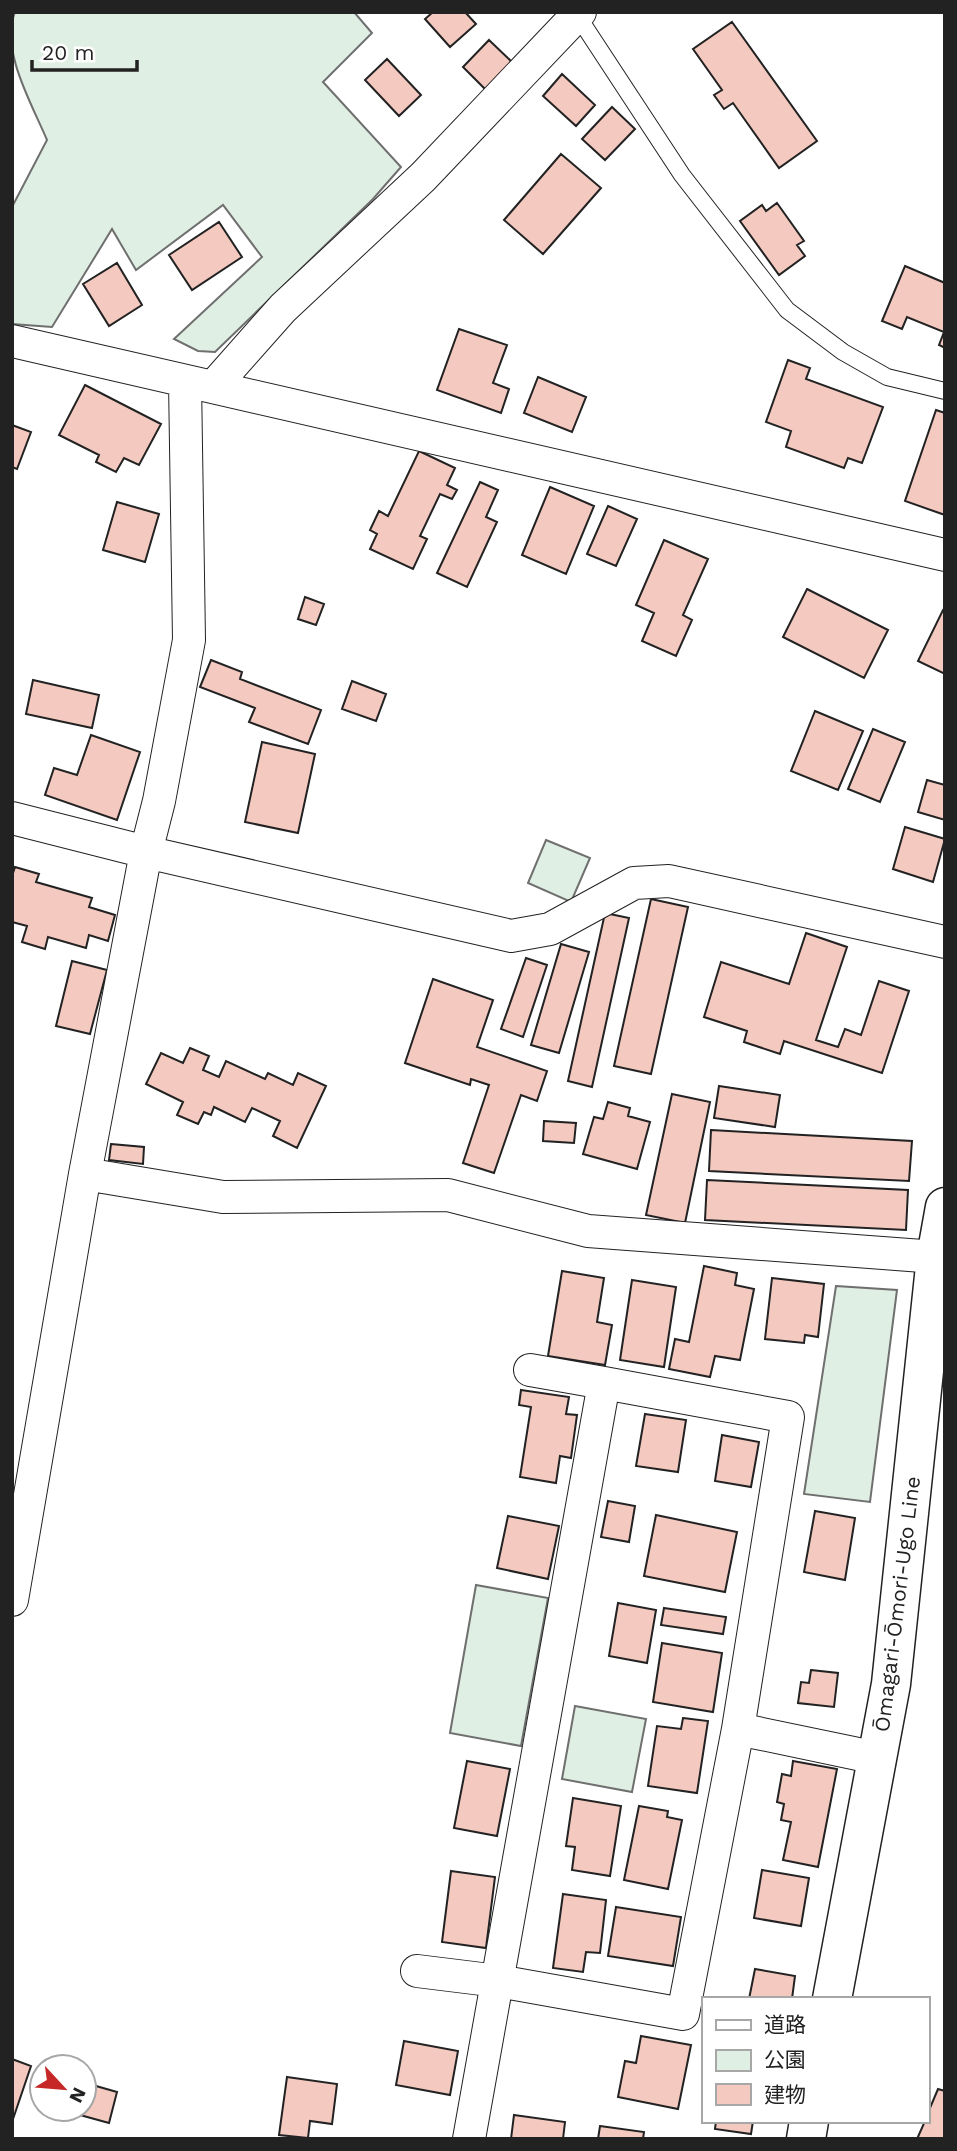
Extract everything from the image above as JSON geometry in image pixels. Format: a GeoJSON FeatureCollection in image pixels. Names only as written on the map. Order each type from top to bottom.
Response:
{"type":"FeatureCollection","features":[{"type":"Feature","properties":{"kind":"main road","name":"Ōmagari-Ōmori-Ugo Line"},"geometry":{"type":"LineString","coordinates":[[832,1997],[891,1684],[936,1257],[945,1207]]}},
{"type":"Feature","properties":{"kind":"street"},"geometry":{"type":"LineString","coordinates":[[12,1600],[85,1174],[189,640],[199,384],[424,177],[578,13]]}},
{"type":"Feature","properties":{"kind":"street"},"geometry":{"type":"LineString","coordinates":[[12,341],[945,555]]}},
{"type":"Feature","properties":{"kind":"street"},"geometry":{"type":"LineString","coordinates":[[12,818],[146,852],[511,936],[550,929],[634,883],[669,881],[945,942]]}},
{"type":"Feature","properties":{"kind":"street"},"geometry":{"type":"LineString","coordinates":[[85,1174],[223,1197],[448,1195],[588,1231],[936,1257]]}},
{"type":"Feature","properties":{"kind":"street"},"geometry":{"type":"LineString","coordinates":[[417,1971],[498,1981],[683,2014],[738,1729],[788,1417],[530,1370]]}},
{"type":"Feature","properties":{"kind":"street"},"geometry":{"type":"LineString","coordinates":[[469,2139],[604,1383]]}},
{"type":"Feature","properties":{"kind":"street"},"geometry":{"type":"LineString","coordinates":[[738,1729],[877,1758]]}},
{"type":"Feature","properties":{"kind":"lane"},"geometry":{"type":"LineString","coordinates":[[578,13],[682,175],[787,310],[843,352],[887,377],[945,391]]}},
{"type":"Feature","properties":{"kind":"green space"},"geometry":{"type":"Polygon","coordinates":[[[15,12],[354,12],[372,33],[323,82],[401,167],[373,199],[215,352],[198,351],[174,339],[262,257],[223,205],[136,270],[112,229],[52,327],[12,324],[12,207],[47,140],[26,94],[15,60],[11,27],[15,12]]]}},
{"type":"Feature","properties":{"kind":"green space"},"geometry":{"type":"Polygon","coordinates":[[[546,840],[590,858],[571,902],[528,883],[546,840]]]}},
{"type":"Feature","properties":{"kind":"green space"},"geometry":{"type":"Polygon","coordinates":[[[836,1286],[897,1290],[870,1502],[804,1494],[836,1286]]]}},
{"type":"Feature","properties":{"kind":"green space"},"geometry":{"type":"Polygon","coordinates":[[[476,1585],[548,1598],[521,1746],[450,1733],[476,1585]]]}},
{"type":"Feature","properties":{"kind":"green space"},"geometry":{"type":"Polygon","coordinates":[[[575,1706],[646,1719],[632,1792],[562,1779],[575,1706]]]}},
{"type":"Feature","properties":{"kind":"building"},"geometry":{"type":"Polygon","coordinates":[[[433,12],[465,12],[476,24],[450,47],[425,19],[433,12]]]}},
{"type":"Feature","properties":{"kind":"building"},"geometry":{"type":"Polygon","coordinates":[[[732,22],[817,141],[779,168],[733,103],[724,109],[714,95],[722,90],[693,49],[732,22]]]}},
{"type":"Feature","properties":{"kind":"building"},"geometry":{"type":"Polygon","coordinates":[[[489,40],[513,63],[486,90],[463,67],[489,40]]]}},
{"type":"Feature","properties":{"kind":"building"},"geometry":{"type":"Polygon","coordinates":[[[387,59],[421,95],[399,116],[365,80],[387,59]]]}},
{"type":"Feature","properties":{"kind":"building"},"geometry":{"type":"Polygon","coordinates":[[[562,74],[595,105],[576,126],[543,96],[562,74]]]}},
{"type":"Feature","properties":{"kind":"building"},"geometry":{"type":"Polygon","coordinates":[[[612,107],[635,129],[605,160],[582,139],[612,107]]]}},
{"type":"Feature","properties":{"kind":"building"},"geometry":{"type":"Polygon","coordinates":[[[561,154],[601,188],[543,254],[504,220],[561,154]]]}},
{"type":"Feature","properties":{"kind":"building"},"geometry":{"type":"Polygon","coordinates":[[[777,203],[804,241],[797,245],[805,256],[779,275],[740,221],[762,205],[766,211],[777,203]]]}},
{"type":"Feature","properties":{"kind":"building"},"geometry":{"type":"Polygon","coordinates":[[[219,222],[242,257],[192,290],[169,255],[219,222]]]}},
{"type":"Feature","properties":{"kind":"building"},"geometry":{"type":"Polygon","coordinates":[[[117,263],[142,305],[109,326],[83,284],[117,263]]]}},
{"type":"Feature","properties":{"kind":"building"},"geometry":{"type":"Polygon","coordinates":[[[905,266],[945,283],[945,348],[939,345],[944,332],[907,317],[902,329],[882,321],[905,266]]]}},
{"type":"Feature","properties":{"kind":"building"},"geometry":{"type":"Polygon","coordinates":[[[459,329],[507,345],[493,383],[509,389],[501,413],[437,390],[459,329]]]}},
{"type":"Feature","properties":{"kind":"building"},"geometry":{"type":"Polygon","coordinates":[[[788,360],[810,368],[806,379],[883,407],[862,463],[848,458],[844,468],[786,447],[791,431],[766,422],[788,360]]]}},
{"type":"Feature","properties":{"kind":"building"},"geometry":{"type":"Polygon","coordinates":[[[538,377],[586,397],[572,432],[524,413],[538,377]]]}},
{"type":"Feature","properties":{"kind":"building"},"geometry":{"type":"Polygon","coordinates":[[[85,385],[161,424],[139,465],[124,458],[116,472],[96,462],[99,455],[59,435],[85,385]]]}},
{"type":"Feature","properties":{"kind":"building"},"geometry":{"type":"Polygon","coordinates":[[[936,410],[945,413],[945,515],[905,501],[936,410]]]}},
{"type":"Feature","properties":{"kind":"building"},"geometry":{"type":"Polygon","coordinates":[[[12,425],[31,432],[17,469],[12,467],[12,425]]]}},
{"type":"Feature","properties":{"kind":"building"},"geometry":{"type":"Polygon","coordinates":[[[419,451],[455,468],[447,485],[457,490],[452,499],[440,494],[420,536],[427,539],[413,569],[370,549],[377,534],[370,530],[379,511],[388,516],[419,451]]]}},
{"type":"Feature","properties":{"kind":"building"},"geometry":{"type":"Polygon","coordinates":[[[480,482],[498,490],[486,517],[497,522],[467,587],[437,573],[480,482]]]}},
{"type":"Feature","properties":{"kind":"building"},"geometry":{"type":"Polygon","coordinates":[[[550,487],[594,506],[566,574],[522,555],[550,487]]]}},
{"type":"Feature","properties":{"kind":"building"},"geometry":{"type":"Polygon","coordinates":[[[117,502],[159,514],[145,562],[103,550],[117,502]]]}},
{"type":"Feature","properties":{"kind":"building"},"geometry":{"type":"Polygon","coordinates":[[[608,506],[637,519],[616,566],[587,554],[608,506]]]}},
{"type":"Feature","properties":{"kind":"building"},"geometry":{"type":"Polygon","coordinates":[[[664,540],[708,559],[683,615],[692,620],[676,656],[642,641],[654,613],[636,605],[664,540]]]}},
{"type":"Feature","properties":{"kind":"building"},"geometry":{"type":"Polygon","coordinates":[[[807,589],[888,630],[864,678],[783,637],[807,589]]]}},
{"type":"Feature","properties":{"kind":"building"},"geometry":{"type":"Polygon","coordinates":[[[305,597],[324,604],[316,625],[298,619],[305,597]]]}},
{"type":"Feature","properties":{"kind":"building"},"geometry":{"type":"Polygon","coordinates":[[[943,610],[945,611],[945,674],[918,661],[943,610]]]}},
{"type":"Feature","properties":{"kind":"building"},"geometry":{"type":"Polygon","coordinates":[[[211,660],[242,672],[240,679],[321,710],[308,744],[249,722],[255,708],[200,687],[211,660]]]}},
{"type":"Feature","properties":{"kind":"building"},"geometry":{"type":"Polygon","coordinates":[[[33,680],[99,695],[92,728],[26,714],[33,680]]]}},
{"type":"Feature","properties":{"kind":"building"},"geometry":{"type":"Polygon","coordinates":[[[352,681],[386,694],[376,721],[342,709],[352,681]]]}},
{"type":"Feature","properties":{"kind":"building"},"geometry":{"type":"Polygon","coordinates":[[[815,711],[863,731],[838,790],[791,771],[815,711]]]}},
{"type":"Feature","properties":{"kind":"building"},"geometry":{"type":"Polygon","coordinates":[[[873,729],[905,742],[880,802],[848,789],[873,729]]]}},
{"type":"Feature","properties":{"kind":"building"},"geometry":{"type":"Polygon","coordinates":[[[91,735],[140,752],[117,820],[45,795],[54,768],[77,775],[91,735]]]}},
{"type":"Feature","properties":{"kind":"building"},"geometry":{"type":"Polygon","coordinates":[[[262,742],[315,754],[298,833],[245,822],[262,742]]]}},
{"type":"Feature","properties":{"kind":"building"},"geometry":{"type":"Polygon","coordinates":[[[927,780],[945,785],[945,820],[918,812],[927,780]]]}},
{"type":"Feature","properties":{"kind":"building"},"geometry":{"type":"Polygon","coordinates":[[[905,827],[945,839],[933,882],[893,869],[905,827]]]}},
{"type":"Feature","properties":{"kind":"building"},"geometry":{"type":"Polygon","coordinates":[[[15,867],[39,874],[36,882],[92,898],[89,907],[115,915],[108,941],[89,935],[86,948],[48,937],[45,949],[22,942],[27,926],[12,922],[12,876],[15,867]]]}},
{"type":"Feature","properties":{"kind":"building"},"geometry":{"type":"Polygon","coordinates":[[[651,899],[688,907],[651,1074],[614,1066],[651,899]]]}},
{"type":"Feature","properties":{"kind":"building"},"geometry":{"type":"Polygon","coordinates":[[[605,913],[629,918],[592,1087],[568,1081],[605,913]]]}},
{"type":"Feature","properties":{"kind":"building"},"geometry":{"type":"Polygon","coordinates":[[[806,933],[847,947],[816,1040],[838,1047],[845,1029],[861,1035],[879,981],[909,991],[882,1073],[784,1041],[780,1054],[744,1042],[747,1031],[704,1017],[721,962],[789,984],[806,933]]]}},
{"type":"Feature","properties":{"kind":"building"},"geometry":{"type":"Polygon","coordinates":[[[561,944],[589,952],[559,1053],[531,1045],[561,944]]]}},
{"type":"Feature","properties":{"kind":"building"},"geometry":{"type":"Polygon","coordinates":[[[526,958],[547,965],[523,1037],[501,1029],[526,958]]]}},
{"type":"Feature","properties":{"kind":"building"},"geometry":{"type":"Polygon","coordinates":[[[72,961],[107,970],[90,1034],[56,1026],[72,961]]]}},
{"type":"Feature","properties":{"kind":"building"},"geometry":{"type":"Polygon","coordinates":[[[433,979],[493,1000],[477,1047],[547,1071],[537,1101],[521,1095],[494,1173],[463,1163],[489,1085],[471,1079],[470,1085],[405,1063],[433,979]]]}},
{"type":"Feature","properties":{"kind":"building"},"geometry":{"type":"Polygon","coordinates":[[[190,1048],[209,1056],[203,1070],[219,1077],[226,1061],[265,1079],[268,1073],[293,1085],[298,1073],[326,1086],[297,1148],[273,1136],[280,1121],[252,1108],[245,1122],[214,1107],[211,1115],[204,1112],[198,1124],[177,1115],[183,1102],[146,1084],[161,1053],[183,1063],[190,1048]]]}},
{"type":"Feature","properties":{"kind":"building"},"geometry":{"type":"Polygon","coordinates":[[[719,1086],[780,1095],[775,1127],[714,1118],[719,1086]]]}},
{"type":"Feature","properties":{"kind":"building"},"geometry":{"type":"Polygon","coordinates":[[[672,1094],[710,1102],[685,1223],[646,1215],[672,1094]]]}},
{"type":"Feature","properties":{"kind":"building"},"geometry":{"type":"Polygon","coordinates":[[[608,1102],[630,1108],[628,1116],[650,1122],[637,1169],[583,1154],[594,1117],[603,1119],[608,1102]]]}},
{"type":"Feature","properties":{"kind":"building"},"geometry":{"type":"Polygon","coordinates":[[[544,1121],[576,1123],[574,1143],[543,1141],[544,1121]]]}},
{"type":"Feature","properties":{"kind":"building"},"geometry":{"type":"Polygon","coordinates":[[[711,1130],[912,1141],[909,1181],[709,1171],[711,1130]]]}},
{"type":"Feature","properties":{"kind":"building"},"geometry":{"type":"Polygon","coordinates":[[[111,1144],[144,1147],[143,1164],[109,1160],[111,1144]]]}},
{"type":"Feature","properties":{"kind":"building"},"geometry":{"type":"Polygon","coordinates":[[[707,1180],[908,1190],[906,1230],[705,1220],[707,1180]]]}},
{"type":"Feature","properties":{"kind":"building"},"geometry":{"type":"Polygon","coordinates":[[[704,1266],[737,1273],[735,1285],[754,1289],[740,1360],[715,1356],[710,1377],[669,1369],[675,1339],[689,1342],[704,1266]]]}},
{"type":"Feature","properties":{"kind":"building"},"geometry":{"type":"Polygon","coordinates":[[[562,1271],[604,1278],[597,1322],[612,1325],[605,1365],[548,1356],[562,1271]]]}},
{"type":"Feature","properties":{"kind":"building"},"geometry":{"type":"Polygon","coordinates":[[[772,1278],[824,1284],[818,1337],[805,1335],[804,1343],[765,1339],[772,1278]]]}},
{"type":"Feature","properties":{"kind":"building"},"geometry":{"type":"Polygon","coordinates":[[[632,1280],[676,1287],[664,1367],[620,1360],[632,1280]]]}},
{"type":"Feature","properties":{"kind":"building"},"geometry":{"type":"Polygon","coordinates":[[[521,1390],[569,1397],[566,1414],[577,1415],[571,1458],[560,1456],[556,1483],[520,1477],[531,1407],[519,1405],[521,1390]]]}},
{"type":"Feature","properties":{"kind":"building"},"geometry":{"type":"Polygon","coordinates":[[[645,1414],[686,1420],[678,1472],[636,1466],[645,1414]]]}},
{"type":"Feature","properties":{"kind":"building"},"geometry":{"type":"Polygon","coordinates":[[[722,1435],[759,1442],[751,1487],[715,1481],[722,1435]]]}},
{"type":"Feature","properties":{"kind":"building"},"geometry":{"type":"Polygon","coordinates":[[[608,1501],[635,1506],[629,1542],[601,1537],[608,1501]]]}},
{"type":"Feature","properties":{"kind":"building"},"geometry":{"type":"Polygon","coordinates":[[[815,1511],[855,1518],[845,1580],[804,1572],[815,1511]]]}},
{"type":"Feature","properties":{"kind":"building"},"geometry":{"type":"Polygon","coordinates":[[[656,1515],[737,1532],[725,1592],[644,1576],[656,1515]]]}},
{"type":"Feature","properties":{"kind":"building"},"geometry":{"type":"Polygon","coordinates":[[[508,1516],[559,1526],[548,1579],[497,1568],[508,1516]]]}},
{"type":"Feature","properties":{"kind":"building"},"geometry":{"type":"Polygon","coordinates":[[[618,1603],[656,1610],[647,1663],[609,1656],[618,1603]]]}},
{"type":"Feature","properties":{"kind":"building"},"geometry":{"type":"Polygon","coordinates":[[[664,1608],[726,1617],[723,1634],[661,1625],[664,1608]]]}},
{"type":"Feature","properties":{"kind":"building"},"geometry":{"type":"Polygon","coordinates":[[[662,1643],[722,1653],[713,1712],[653,1702],[662,1643]]]}},
{"type":"Feature","properties":{"kind":"building"},"geometry":{"type":"Polygon","coordinates":[[[811,1670],[838,1673],[834,1707],[798,1703],[801,1682],[809,1683],[811,1670]]]}},
{"type":"Feature","properties":{"kind":"building"},"geometry":{"type":"Polygon","coordinates":[[[683,1718],[708,1721],[697,1793],[648,1786],[657,1726],[681,1729],[683,1718]]]}},
{"type":"Feature","properties":{"kind":"building"},"geometry":{"type":"Polygon","coordinates":[[[467,1761],[510,1769],[497,1836],[454,1828],[467,1761]]]}},
{"type":"Feature","properties":{"kind":"building"},"geometry":{"type":"Polygon","coordinates":[[[793,1761],[837,1769],[818,1867],[783,1860],[791,1822],[781,1820],[784,1804],[777,1802],[782,1774],[791,1776],[793,1761]]]}},
{"type":"Feature","properties":{"kind":"building"},"geometry":{"type":"Polygon","coordinates":[[[573,1798],[621,1806],[610,1876],[572,1870],[575,1847],[566,1846],[573,1798]]]}},
{"type":"Feature","properties":{"kind":"building"},"geometry":{"type":"Polygon","coordinates":[[[639,1806],[668,1811],[667,1817],[682,1820],[668,1889],[624,1880],[639,1806]]]}},
{"type":"Feature","properties":{"kind":"building"},"geometry":{"type":"Polygon","coordinates":[[[762,1870],[809,1878],[801,1926],[754,1918],[762,1870]]]}},
{"type":"Feature","properties":{"kind":"building"},"geometry":{"type":"Polygon","coordinates":[[[451,1871],[495,1877],[486,1948],[442,1942],[451,1871]]]}},
{"type":"Feature","properties":{"kind":"building"},"geometry":{"type":"Polygon","coordinates":[[[563,1894],[606,1900],[600,1953],[586,1952],[583,1972],[553,1968],[563,1894]]]}},
{"type":"Feature","properties":{"kind":"building"},"geometry":{"type":"Polygon","coordinates":[[[616,1907],[681,1917],[673,1966],[608,1956],[616,1907]]]}},
{"type":"Feature","properties":{"kind":"building"},"geometry":{"type":"Polygon","coordinates":[[[755,1969],[795,1976],[792,1997],[749,1997],[755,1969]]]}},
{"type":"Feature","properties":{"kind":"building"},"geometry":{"type":"Polygon","coordinates":[[[641,2036],[691,2045],[678,2109],[618,2097],[625,2061],[636,2063],[641,2036]]]}},
{"type":"Feature","properties":{"kind":"building"},"geometry":{"type":"Polygon","coordinates":[[[404,2041],[458,2051],[450,2095],[396,2085],[404,2041]]]}},
{"type":"Feature","properties":{"kind":"building"},"geometry":{"type":"Polygon","coordinates":[[[12,2059],[28,2065],[28,2075],[12,2122],[12,2059]]]}},
{"type":"Feature","properties":{"kind":"building"},"geometry":{"type":"Polygon","coordinates":[[[287,2077],[337,2084],[332,2124],[310,2121],[308,2138],[279,2135],[287,2077]]]}},
{"type":"Feature","properties":{"kind":"building"},"geometry":{"type":"Polygon","coordinates":[[[98,2087],[117,2092],[109,2123],[98,2120],[98,2087]]]}},
{"type":"Feature","properties":{"kind":"building"},"geometry":{"type":"Polygon","coordinates":[[[938,2089],[945,2091],[945,2139],[917,2139],[924,2123],[929,2123],[929,2110],[938,2089]]]}},
{"type":"Feature","properties":{"kind":"building"},"geometry":{"type":"Polygon","coordinates":[[[514,2115],[565,2122],[563,2139],[511,2139],[514,2115]]]}},
{"type":"Feature","properties":{"kind":"building"},"geometry":{"type":"Polygon","coordinates":[[[716,2123],[753,2123],[751,2134],[715,2129],[716,2123]]]}},
{"type":"Feature","properties":{"kind":"building"},"geometry":{"type":"Polygon","coordinates":[[[600,2126],[644,2132],[643,2139],[598,2139],[600,2126]]]}}]}
